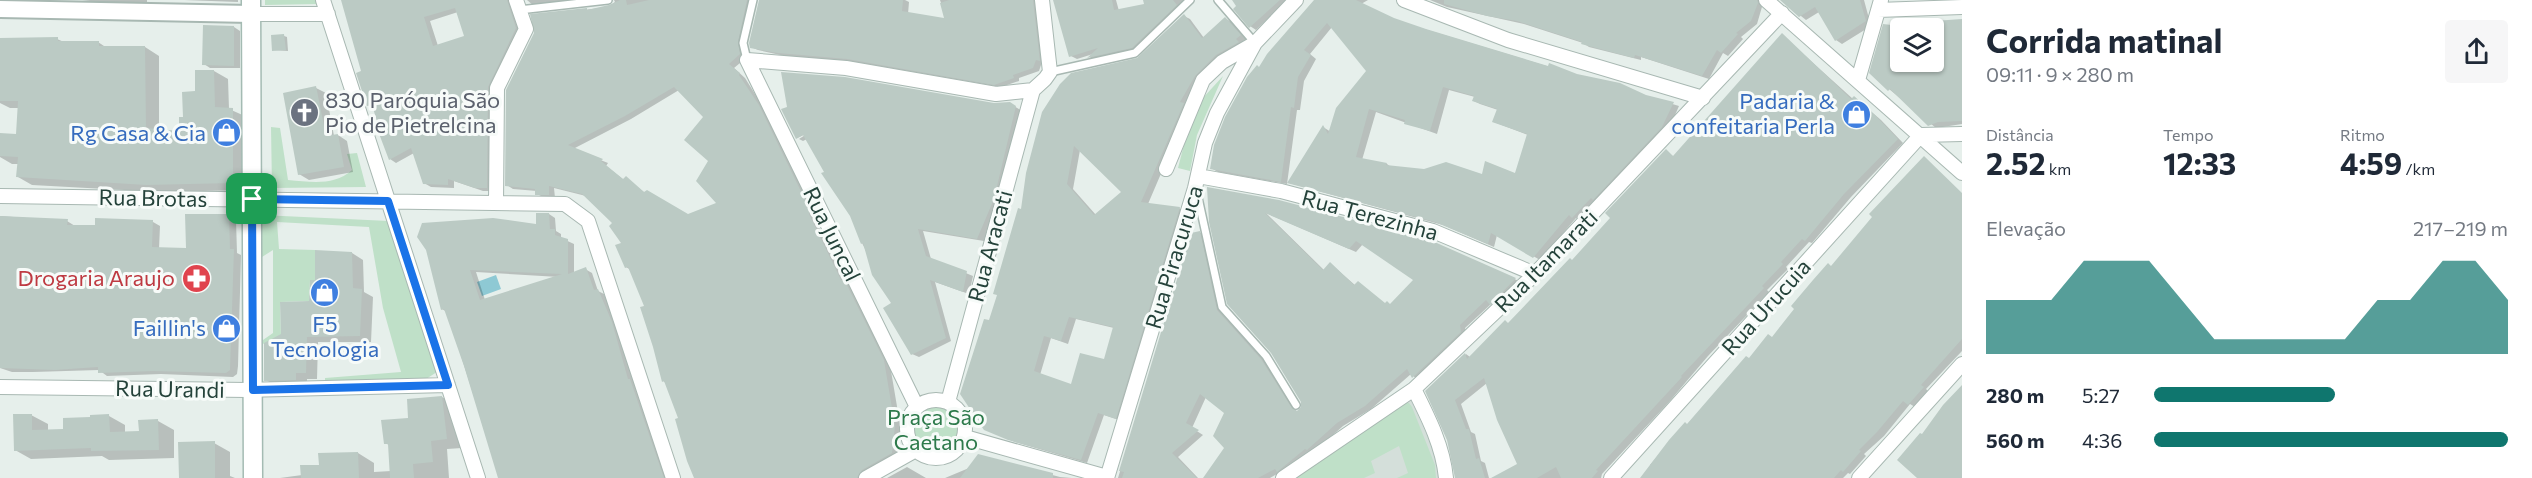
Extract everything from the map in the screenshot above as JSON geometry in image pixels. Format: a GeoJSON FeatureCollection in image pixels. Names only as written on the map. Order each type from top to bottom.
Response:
{"type":"FeatureCollection","features":[{"type":"Feature","properties":{"kind":"main road"},"geometry":{"type":"LineString","coordinates":[[251,7],[253,478]]}},
{"type":"Feature","properties":{"kind":"street"},"geometry":{"type":"LineString","coordinates":[[323,0],[478,478]]}},
{"type":"Feature","properties":{"kind":"street"},"geometry":{"type":"LineString","coordinates":[[747,60],[846,68],[996,94],[1033,90],[1045,80],[1050,72],[1042,0]]}},
{"type":"Feature","properties":{"kind":"street"},"geometry":{"type":"LineString","coordinates":[[1166,168],[1203,80],[1222,62],[1255,43],[1296,0]]}},
{"type":"Feature","properties":{"kind":"street"},"geometry":{"type":"LineString","coordinates":[[1404,0],[1508,40],[1703,98]]}},
{"type":"Feature","properties":{"kind":"street"},"geometry":{"type":"LineString","coordinates":[[1766,0],[1962,173]]}},
{"type":"Feature","properties":{"kind":"street"},"geometry":{"type":"LineString","coordinates":[[1858,80],[1877,3],[1962,7]]}},
{"type":"Feature","properties":{"kind":"street"},"geometry":{"type":"LineString","coordinates":[[496,203],[497,88],[526,29],[518,5]]}},
{"type":"Feature","properties":{"kind":"street"},"geometry":{"type":"LineString","coordinates":[[0,9],[251,7],[328,14]]}},
{"type":"Feature","properties":{"kind":"street","name":"Rua Itamarati"},"geometry":{"type":"LineString","coordinates":[[1283,478],[1414,388],[1535,274],[1782,13]]}},
{"type":"Feature","properties":{"kind":"street","name":"Rua Piracuruca"},"geometry":{"type":"LineString","coordinates":[[1107,478],[1197,182],[1205,143],[1216,113],[1255,43]]}},
{"type":"Feature","properties":{"kind":"street","name":"Rua Juncal"},"geometry":{"type":"LineString","coordinates":[[747,60],[917,407]]}},
{"type":"Feature","properties":{"kind":"street","name":"Rua Aracati"},"geometry":{"type":"LineString","coordinates":[[948,402],[1033,90]]}},
{"type":"Feature","properties":{"kind":"street"},"geometry":{"type":"LineString","coordinates":[[1921,135],[1962,134]]}},
{"type":"Feature","properties":{"kind":"street","name":"Rua Urucuia"},"geometry":{"type":"LineString","coordinates":[[1611,478],[1921,135]]}},
{"type":"Feature","properties":{"kind":"street","name":"Rua Terezinha"},"geometry":{"type":"LineString","coordinates":[[1197,182],[1281,191],[1433,231],[1535,274]]}},
{"type":"Feature","properties":{"kind":"street","name":"Rua Brotas"},"geometry":{"type":"LineString","coordinates":[[0,196],[565,204],[588,221],[673,478]]}},
{"type":"Feature","properties":{"kind":"street"},"geometry":{"type":"LineString","coordinates":[[1859,478],[1962,364]]}},
{"type":"Feature","properties":{"kind":"street","name":"Rua Urandi"},"geometry":{"type":"LineString","coordinates":[[0,387],[253,390],[448,385]]}},
{"type":"Feature","properties":{"kind":"street"},"geometry":{"type":"LineString","coordinates":[[1414,388],[1430,421],[1444,459],[1446,478]]}},
{"type":"Feature","properties":{"kind":"street"},"geometry":{"type":"LineString","coordinates":[[932,400],[948,402],[961,413],[965,437],[953,454],[944,458],[930,458],[916,450],[907,433],[911,414],[917,407],[932,400]]}},
{"type":"Feature","properties":{"kind":"street"},"geometry":{"type":"LineString","coordinates":[[965,437],[1107,478]]}},
{"type":"Feature","properties":{"kind":"street"},"geometry":{"type":"LineString","coordinates":[[866,478],[916,450]]}},
{"type":"Feature","properties":{"kind":"lane"},"geometry":{"type":"LineString","coordinates":[[518,5],[608,0]]}},
{"type":"Feature","properties":{"kind":"lane"},"geometry":{"type":"LineString","coordinates":[[747,60],[743,43],[753,0]]}},
{"type":"Feature","properties":{"kind":"lane"},"geometry":{"type":"LineString","coordinates":[[1050,72],[1136,53],[1190,0]]}},
{"type":"Feature","properties":{"kind":"lane"},"geometry":{"type":"LineString","coordinates":[[1218,0],[1255,43]]}},
{"type":"Feature","properties":{"kind":"lane"},"geometry":{"type":"LineString","coordinates":[[1197,182],[1222,307],[1266,356],[1296,405]]}},
{"type":"Feature","properties":{"kind":"shaded area"},"geometry":{"type":"Polygon","coordinates":[[[1411,400],[1435,452],[1439,478],[1292,478],[1411,400]]]}},
{"type":"Feature","properties":{"kind":"green space"},"geometry":{"type":"Polygon","coordinates":[[[265,0],[317,0],[318,4],[265,5],[265,0]]]}},
{"type":"Feature","properties":{"kind":"green space"},"geometry":{"type":"Polygon","coordinates":[[[1223,76],[1197,135],[1190,171],[1178,168],[1186,137],[1202,99],[1223,76]]]}},
{"type":"Feature","properties":{"kind":"green space"},"geometry":{"type":"Polygon","coordinates":[[[271,127],[280,128],[288,180],[322,182],[338,179],[352,170],[347,154],[357,153],[366,187],[272,188],[271,127]]]}},
{"type":"Feature","properties":{"kind":"green space"},"geometry":{"type":"Polygon","coordinates":[[[261,215],[389,221],[437,372],[426,379],[325,381],[325,378],[401,372],[383,308],[369,227],[277,222],[279,249],[315,250],[315,280],[310,280],[309,301],[280,302],[281,336],[263,344],[263,340],[273,333],[273,250],[262,257],[261,215]]]}},
{"type":"Feature","properties":{"kind":"green space"},"geometry":{"type":"Polygon","coordinates":[[[1403,403],[1409,403],[1412,407],[1435,465],[1436,478],[1397,478],[1408,473],[1399,446],[1371,461],[1375,473],[1364,478],[1292,478],[1403,403]]]}},
{"type":"Feature","properties":{"kind":"green space","name":"Praça São Caetano"},"geometry":{"type":"Polygon","coordinates":[[[937,404],[947,406],[955,412],[961,420],[963,430],[961,440],[955,448],[947,454],[937,456],[927,454],[919,448],[913,440],[911,430],[913,420],[919,412],[927,406],[937,404]]]}},
{"type":"Feature","properties":{"kind":"water"},"geometry":{"type":"Polygon","coordinates":[[[496,275],[501,289],[482,296],[477,282],[496,275]]]}},
{"type":"Feature","properties":{"kind":"building"},"geometry":{"type":"Polygon","coordinates":[[[341,0],[507,0],[516,28],[488,87],[487,188],[475,188],[448,179],[448,185],[423,184],[411,148],[389,160],[378,131],[380,131],[372,105],[367,106],[356,73],[361,71],[341,0]],[[455,8],[424,17],[433,46],[464,36],[455,8]]]}},
{"type":"Feature","properties":{"kind":"building"},"geometry":{"type":"Polygon","coordinates":[[[620,0],[626,0],[627,5],[649,0],[747,0],[738,42],[740,54],[729,64],[740,73],[739,75],[759,105],[841,280],[844,279],[884,360],[895,426],[892,453],[862,470],[857,478],[694,478],[675,419],[678,418],[664,381],[662,382],[640,307],[644,306],[628,267],[625,268],[615,245],[621,243],[609,226],[612,223],[582,194],[549,186],[549,195],[535,195],[535,189],[505,186],[506,90],[534,33],[530,14],[587,8],[587,10],[620,0]],[[674,87],[625,116],[568,145],[603,159],[601,161],[623,179],[626,176],[644,192],[647,190],[688,214],[716,203],[696,181],[708,161],[684,140],[703,117],[674,87]]]}},
{"type":"Feature","properties":{"kind":"building"},"geometry":{"type":"Polygon","coordinates":[[[759,0],[903,0],[902,11],[944,18],[940,3],[949,0],[1033,0],[1040,61],[1036,60],[1033,68],[1013,75],[1014,78],[994,85],[847,59],[778,53],[750,48],[749,43],[759,0]]]}},
{"type":"Feature","properties":{"kind":"building"},"geometry":{"type":"Polygon","coordinates":[[[1053,0],[1112,0],[1114,10],[1144,4],[1143,0],[1173,0],[1177,5],[1132,48],[1087,58],[1098,48],[1069,57],[1053,0]]]}},
{"type":"Feature","properties":{"kind":"building"},"geometry":{"type":"Polygon","coordinates":[[[1232,0],[1280,0],[1249,28],[1233,9],[1236,6],[1232,0]]]}},
{"type":"Feature","properties":{"kind":"building"},"geometry":{"type":"Polygon","coordinates":[[[1314,0],[1356,0],[1394,18],[1426,29],[1548,66],[1549,63],[1577,74],[1620,83],[1646,95],[1674,102],[1662,127],[1593,200],[1591,198],[1572,218],[1569,215],[1533,258],[1491,233],[1488,244],[1435,222],[1287,183],[1323,125],[1328,134],[1336,108],[1366,71],[1327,23],[1304,50],[1311,55],[1298,77],[1294,108],[1291,107],[1281,182],[1210,169],[1214,145],[1225,117],[1247,77],[1257,65],[1259,67],[1267,54],[1314,0]],[[1443,87],[1430,131],[1404,124],[1405,120],[1369,109],[1356,157],[1387,163],[1386,165],[1424,169],[1446,162],[1482,174],[1485,161],[1515,173],[1527,134],[1492,122],[1497,109],[1472,101],[1474,96],[1443,87]]]}},
{"type":"Feature","properties":{"kind":"building"},"geometry":{"type":"Polygon","coordinates":[[[1444,0],[1757,0],[1758,3],[1751,21],[1736,33],[1738,34],[1721,53],[1717,50],[1702,76],[1635,55],[1634,58],[1581,44],[1582,42],[1517,21],[1487,16],[1444,4],[1444,0]]]}},
{"type":"Feature","properties":{"kind":"building"},"geometry":{"type":"Polygon","coordinates":[[[1780,0],[1860,0],[1866,21],[1835,41],[1815,7],[1799,17],[1780,0]]]}},
{"type":"Feature","properties":{"kind":"building"},"geometry":{"type":"Polygon","coordinates":[[[1184,14],[1202,38],[1225,17],[1241,35],[1236,39],[1239,42],[1216,55],[1195,76],[1180,102],[1184,103],[1141,202],[1180,207],[1116,419],[1098,413],[1081,460],[1008,440],[984,430],[960,394],[984,319],[989,320],[997,295],[993,294],[1018,208],[1021,209],[1026,173],[1042,112],[1060,84],[1071,73],[1137,58],[1184,14]],[[1074,146],[1067,184],[1094,215],[1121,192],[1074,146]],[[1069,317],[1061,341],[1044,336],[1034,371],[1071,384],[1080,353],[1104,359],[1113,327],[1069,317]]]}},
{"type":"Feature","properties":{"kind":"building"},"geometry":{"type":"Polygon","coordinates":[[[1962,19],[1962,121],[1938,122],[1928,126],[1890,89],[1888,91],[1869,73],[1883,24],[1890,25],[1890,72],[1944,72],[1944,20],[1962,19]]]}},
{"type":"Feature","properties":{"kind":"building"},"geometry":{"type":"Polygon","coordinates":[[[203,25],[234,26],[234,66],[202,65],[203,25]]]}},
{"type":"Feature","properties":{"kind":"building"},"geometry":{"type":"Polygon","coordinates":[[[1782,33],[1851,99],[1854,96],[1875,115],[1898,139],[1844,194],[1805,241],[1802,239],[1781,262],[1783,264],[1762,286],[1764,288],[1681,376],[1596,470],[1598,471],[1592,478],[1561,478],[1556,467],[1537,478],[1491,478],[1517,464],[1497,420],[1484,378],[1455,400],[1466,429],[1469,429],[1476,459],[1479,458],[1485,478],[1455,478],[1447,440],[1425,391],[1465,353],[1467,359],[1505,320],[1508,323],[1570,258],[1572,260],[1610,218],[1605,213],[1666,149],[1673,156],[1782,33]]]}},
{"type":"Feature","properties":{"kind":"building"},"geometry":{"type":"Polygon","coordinates":[[[284,34],[286,50],[272,51],[271,35],[284,34]]]}},
{"type":"Feature","properties":{"kind":"building"},"geometry":{"type":"Polygon","coordinates":[[[58,37],[58,41],[99,41],[99,46],[145,46],[146,128],[179,131],[179,117],[183,117],[182,92],[195,91],[195,70],[214,70],[215,107],[233,108],[233,183],[146,185],[16,177],[18,157],[0,156],[0,133],[16,134],[18,101],[0,101],[0,38],[58,37]]]}},
{"type":"Feature","properties":{"kind":"building"},"geometry":{"type":"Polygon","coordinates":[[[781,72],[845,77],[994,103],[1010,102],[1016,106],[994,199],[977,239],[918,229],[926,256],[967,271],[963,292],[930,280],[946,338],[911,355],[883,308],[891,303],[872,275],[863,243],[861,244],[850,216],[821,173],[824,172],[803,135],[796,139],[781,109],[787,107],[781,72]]]}},
{"type":"Feature","properties":{"kind":"building","name":"830 Paróquia São Pio de Pietrelcina"},"geometry":{"type":"Polygon","coordinates":[[[316,86],[326,136],[338,134],[344,167],[298,175],[283,93],[316,86]]]}},
{"type":"Feature","properties":{"kind":"building"},"geometry":{"type":"Polygon","coordinates":[[[1924,156],[1962,193],[1962,339],[1921,385],[1924,387],[1908,405],[1903,401],[1859,450],[1861,451],[1843,472],[1841,470],[1834,478],[1640,478],[1669,440],[1685,422],[1687,424],[1746,356],[1749,358],[1768,334],[1772,337],[1794,309],[1791,306],[1828,263],[1831,266],[1872,217],[1869,214],[1924,156]]]}},
{"type":"Feature","properties":{"kind":"building"},"geometry":{"type":"Polygon","coordinates":[[[1207,187],[1279,200],[1430,240],[1516,278],[1490,305],[1486,300],[1460,325],[1461,332],[1412,378],[1407,369],[1365,406],[1337,423],[1307,450],[1305,449],[1277,472],[1275,469],[1258,478],[1203,478],[1224,448],[1213,436],[1224,413],[1200,394],[1186,423],[1199,430],[1172,453],[1197,478],[1122,478],[1124,472],[1119,471],[1191,233],[1200,231],[1217,310],[1261,359],[1292,408],[1297,411],[1301,407],[1301,402],[1271,353],[1227,304],[1209,222],[1207,187]],[[1265,213],[1323,270],[1330,262],[1354,285],[1358,281],[1385,303],[1387,301],[1390,304],[1413,280],[1356,241],[1349,249],[1265,213]]]}},
{"type":"Feature","properties":{"kind":"building"},"geometry":{"type":"Polygon","coordinates":[[[536,213],[549,213],[550,229],[555,229],[555,235],[568,239],[568,274],[586,267],[594,290],[598,289],[612,322],[628,379],[630,379],[664,478],[498,478],[464,366],[444,309],[441,310],[426,250],[417,237],[422,223],[493,218],[536,224],[536,213]],[[470,270],[480,300],[562,274],[470,270]]]}},
{"type":"Feature","properties":{"kind":"building"},"geometry":{"type":"Polygon","coordinates":[[[185,214],[229,214],[230,249],[234,249],[230,370],[226,373],[153,371],[98,373],[98,367],[55,370],[0,368],[0,216],[68,219],[67,225],[95,225],[95,218],[153,220],[152,247],[186,248],[185,214]]]}},
{"type":"Feature","properties":{"kind":"building"},"geometry":{"type":"Polygon","coordinates":[[[315,250],[352,252],[353,288],[362,289],[360,336],[307,337],[306,373],[296,373],[296,380],[264,381],[264,343],[281,334],[280,302],[309,301],[310,280],[315,280],[315,250]]]}},
{"type":"Feature","properties":{"kind":"building"},"geometry":{"type":"Polygon","coordinates":[[[1962,385],[1962,478],[1917,478],[1897,460],[1920,433],[1922,434],[1943,405],[1962,385]]]}},
{"type":"Feature","properties":{"kind":"building"},"geometry":{"type":"Polygon","coordinates":[[[442,396],[447,439],[431,441],[433,462],[413,464],[414,478],[390,478],[388,444],[384,444],[381,420],[408,418],[407,399],[442,396]]]}},
{"type":"Feature","properties":{"kind":"building"},"geometry":{"type":"Polygon","coordinates":[[[13,414],[32,414],[32,430],[63,429],[63,418],[109,414],[110,432],[139,431],[138,420],[158,419],[159,450],[91,451],[91,448],[14,451],[13,414]]]}},
{"type":"Feature","properties":{"kind":"building"},"geometry":{"type":"Polygon","coordinates":[[[215,441],[215,478],[179,478],[178,442],[215,441]]]}},
{"type":"Feature","properties":{"kind":"building"},"geometry":{"type":"Polygon","coordinates":[[[358,452],[359,478],[301,478],[300,465],[319,465],[318,453],[358,452]]]}},
{"type":"Feature","properties":{"kind":"building"},"geometry":{"type":"Polygon","coordinates":[[[978,454],[1053,473],[1053,478],[960,478],[978,454]]]}},
{"type":"Feature","properties":{"kind":"place","name":"830 Paróquia São Pio de Pietrelcina"},"geometry":{"type":"Point","coordinates":[304,113]}},
{"type":"Feature","properties":{"kind":"place","name":"Padaria & confeitaria Perla"},"geometry":{"type":"Point","coordinates":[1856,114]}},
{"type":"Feature","properties":{"kind":"place","name":"Rg Casa & Cia"},"geometry":{"type":"Point","coordinates":[227,133]}},
{"type":"Feature","properties":{"kind":"place","name":"Drogaria Araujo"},"geometry":{"type":"Point","coordinates":[196,278]}},
{"type":"Feature","properties":{"kind":"place","name":"F5 Tecnologia"},"geometry":{"type":"Point","coordinates":[325,292]}},
{"type":"Feature","properties":{"kind":"place","name":"Faillin's"},"geometry":{"type":"Point","coordinates":[227,328]}},
{"type":"Feature","properties":{"kind":"route"},"geometry":{"type":"LineString","coordinates":[[252,199],[388,201],[448,385],[253,390],[252,199]]}}]}
